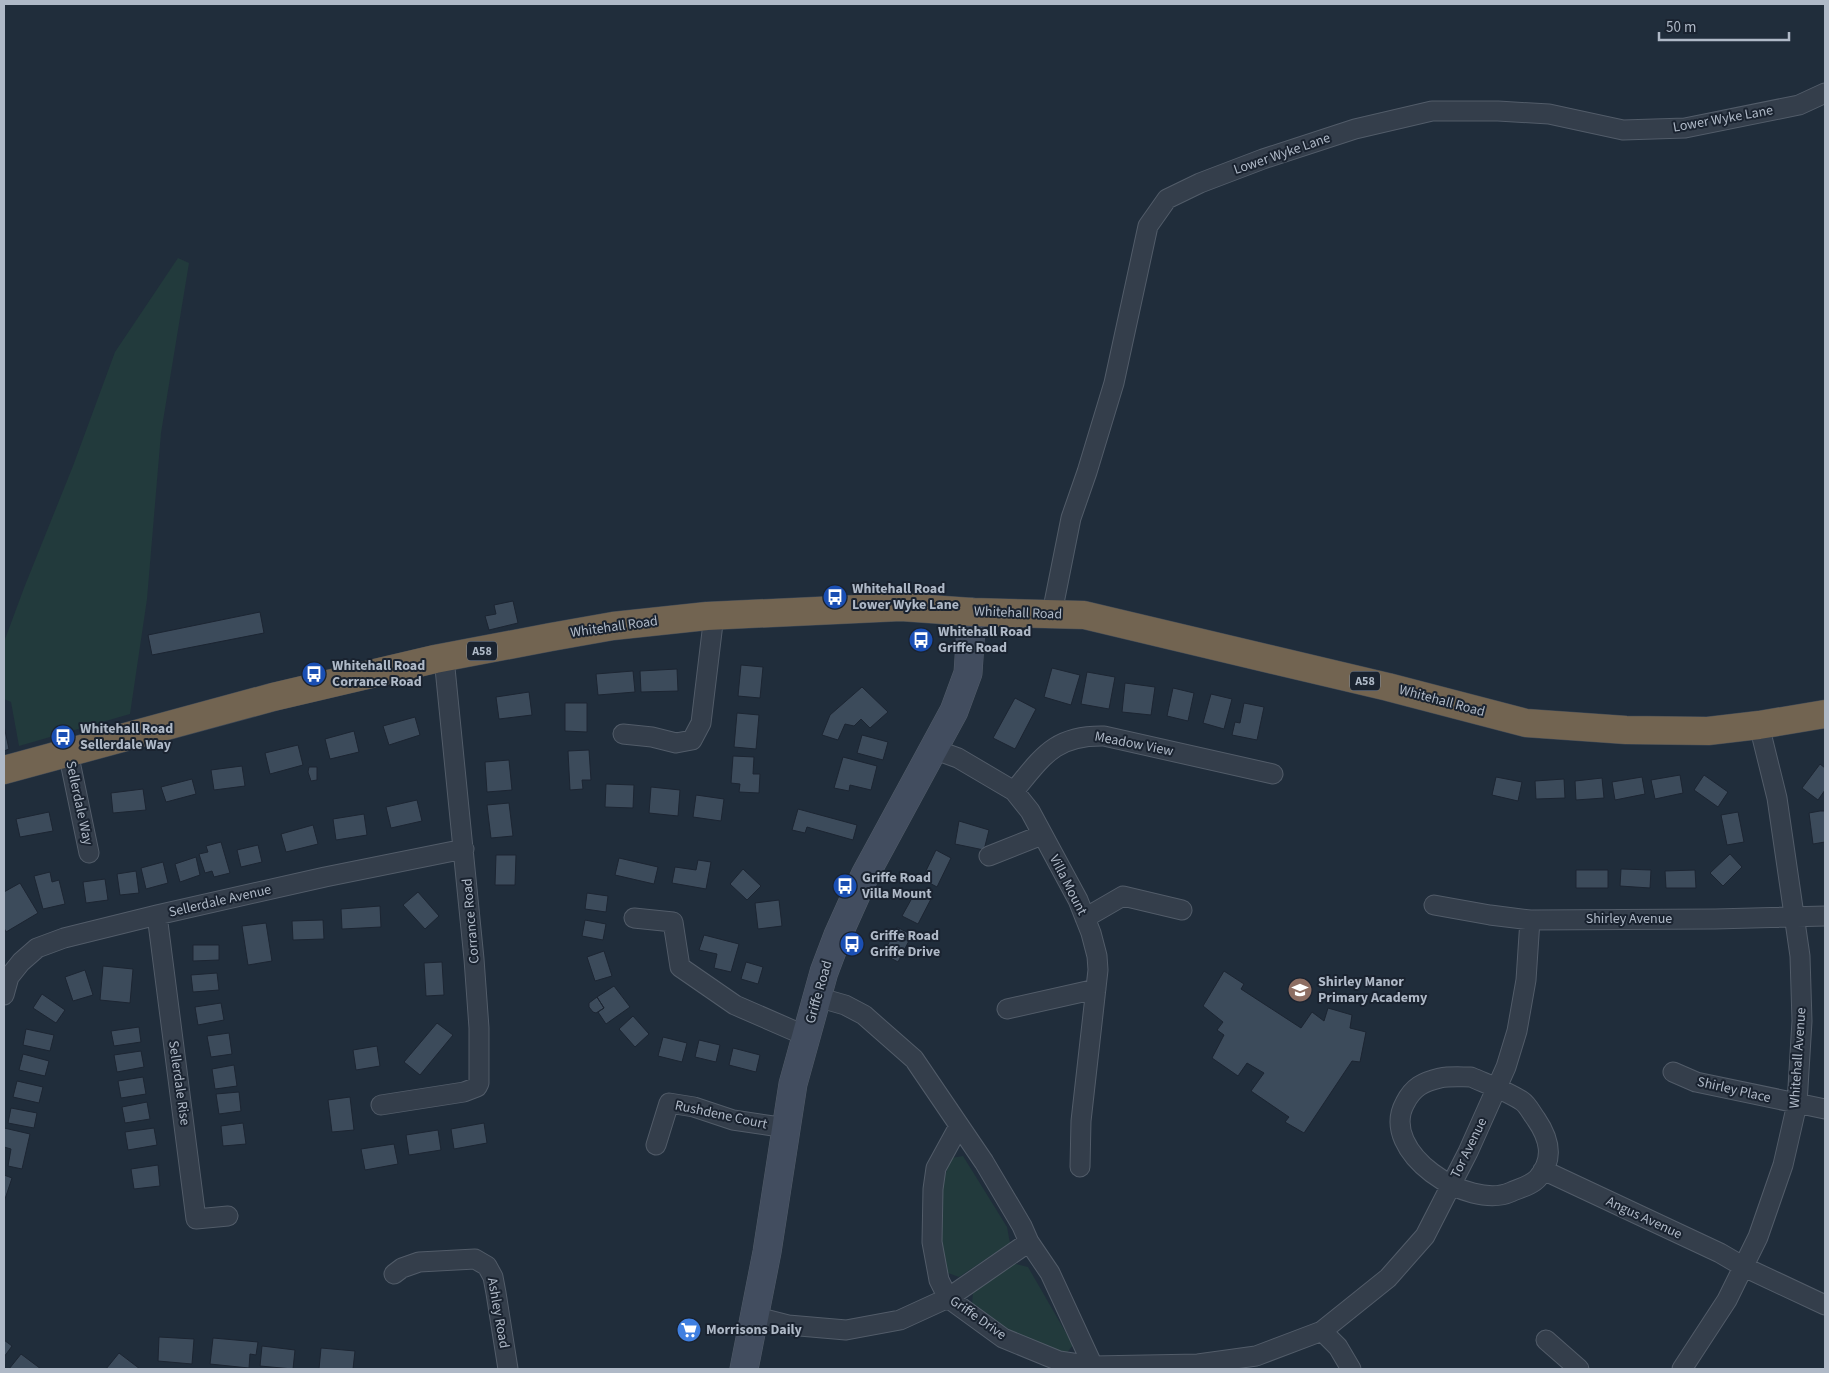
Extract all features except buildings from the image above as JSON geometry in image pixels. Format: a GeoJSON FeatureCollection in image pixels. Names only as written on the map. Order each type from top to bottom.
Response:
{"type":"FeatureCollection","features":[{"type":"Feature","properties":{"kind":"highway","name":"Whitehall Road"},"geometry":{"type":"LineString","coordinates":[[4,770],[273,697],[444,658],[613,626],[714,616],[901,607],[972,612],[1084,616],[1388,687],[1526,723],[1626,730],[1708,731],[1825,714]]}},
{"type":"Feature","properties":{"kind":"street","name":"Lower Wyke Lane"},"geometry":{"type":"LineString","coordinates":[[1052,614],[1072,518],[1088,472],[1114,383],[1148,226],[1167,199],[1200,183],[1264,159],[1355,129],[1432,111],[1498,111],[1549,114],[1623,130],[1685,128],[1799,105],[1825,93]]}},
{"type":"Feature","properties":{"kind":"street","name":"Griffe Road"},"geometry":{"type":"LineString","coordinates":[[744,1369],[767,1252],[793,1084],[817,997],[831,952],[865,875],[954,711],[968,673],[972,612]]}},
{"type":"Feature","properties":{"kind":"street"},"geometry":{"type":"LineString","coordinates":[[623,734],[652,737],[676,743],[692,740],[696,735],[701,723],[704,704],[714,616]]}},
{"type":"Feature","properties":{"kind":"street","name":"Corrance Road"},"geometry":{"type":"LineString","coordinates":[[381,1105],[464,1092],[477,1087],[479,1083],[480,1028],[444,658]]}},
{"type":"Feature","properties":{"kind":"street","name":"Whitehall Avenue"},"geometry":{"type":"LineString","coordinates":[[1682,1369],[1727,1300],[1758,1237],[1776,1186],[1797,1104],[1802,1021],[1800,956],[1777,798],[1759,725]]}},
{"type":"Feature","properties":{"kind":"street","name":"Meadow View"},"geometry":{"type":"LineString","coordinates":[[1014,791],[1036,764],[1056,746],[1065,740],[1088,736],[1104,736],[1273,774]]}},
{"type":"Feature","properties":{"kind":"street","name":"Villa Mount"},"geometry":{"type":"LineString","coordinates":[[934,749],[958,758],[1014,791],[1030,811],[1078,900],[1085,918],[1097,956],[1098,970],[1081,1121],[1080,1167]]}},
{"type":"Feature","properties":{"kind":"street","name":"Sellerdale Way"},"geometry":{"type":"LineString","coordinates":[[68,752],[89,854]]}},
{"type":"Feature","properties":{"kind":"street"},"geometry":{"type":"LineString","coordinates":[[988,856],[1042,835]]}},
{"type":"Feature","properties":{"kind":"street","name":"Sellerdale Avenue"},"geometry":{"type":"LineString","coordinates":[[4,995],[10,977],[21,962],[37,948],[64,938],[389,863],[464,849]]}},
{"type":"Feature","properties":{"kind":"street"},"geometry":{"type":"LineString","coordinates":[[1085,918],[1123,896],[1182,910]]}},
{"type":"Feature","properties":{"kind":"street","name":"Shirley Avenue"},"geometry":{"type":"LineString","coordinates":[[1434,905],[1490,916],[1530,920],[1715,919],[1825,916]]}},
{"type":"Feature","properties":{"kind":"street","name":"Sellerdale Rise"},"geometry":{"type":"LineString","coordinates":[[157,915],[196,1219],[228,1216]]}},
{"type":"Feature","properties":{"kind":"street"},"geometry":{"type":"LineString","coordinates":[[634,918],[673,922],[680,967],[735,1005],[806,1036]]}},
{"type":"Feature","properties":{"kind":"street","name":"Tor Avenue"},"geometry":{"type":"LineString","coordinates":[[1322,1331],[1388,1278],[1425,1236],[1468,1152],[1506,1067],[1517,1031],[1526,980],[1530,920]]}},
{"type":"Feature","properties":{"kind":"street"},"geometry":{"type":"LineString","coordinates":[[1008,1009],[1096,990]]}},
{"type":"Feature","properties":{"kind":"street"},"geometry":{"type":"LineString","coordinates":[[817,997],[845,1005],[864,1015],[914,1059],[984,1162],[1022,1226],[1029,1242],[1050,1273],[1093,1368]]}},
{"type":"Feature","properties":{"kind":"street","name":"Shirley Place"},"geometry":{"type":"LineString","coordinates":[[1673,1072],[1696,1082],[1825,1109]]}},
{"type":"Feature","properties":{"kind":"street"},"geometry":{"type":"LineString","coordinates":[[1471,1077],[1496,1088],[1523,1102],[1548,1140],[1548,1161],[1538,1179],[1507,1194],[1484,1195],[1459,1188],[1435,1175],[1417,1160],[1404,1141],[1400,1125],[1403,1106],[1410,1092],[1423,1083],[1442,1078],[1471,1077]]}},
{"type":"Feature","properties":{"kind":"street","name":"Rushdene Court"},"geometry":{"type":"LineString","coordinates":[[656,1145],[670,1103],[694,1107],[733,1120],[787,1128]]}},
{"type":"Feature","properties":{"kind":"street","name":"Griffe Drive"},"geometry":{"type":"LineString","coordinates":[[959,1126],[936,1168],[933,1189],[932,1242],[939,1280],[948,1298],[1003,1338],[1059,1361],[1093,1368],[1198,1364],[1256,1356],[1322,1331]]}},
{"type":"Feature","properties":{"kind":"street","name":"Angus Avenue"},"geometry":{"type":"LineString","coordinates":[[1543,1170],[1720,1253],[1744,1267],[1825,1305]]}},
{"type":"Feature","properties":{"kind":"street"},"geometry":{"type":"LineString","coordinates":[[754,1316],[788,1325],[846,1330],[900,1320],[948,1298],[1029,1242]]}},
{"type":"Feature","properties":{"kind":"street","name":"Ashley Road"},"geometry":{"type":"LineString","coordinates":[[394,1274],[402,1268],[419,1262],[475,1259],[487,1266],[491,1272],[496,1293],[508,1369]]}},
{"type":"Feature","properties":{"kind":"street"},"geometry":{"type":"LineString","coordinates":[[1322,1331],[1338,1346],[1352,1369]]}},
{"type":"Feature","properties":{"kind":"street"},"geometry":{"type":"LineString","coordinates":[[1546,1340],[1580,1369]]}},
{"type":"Feature","properties":{"kind":"green space"},"geometry":{"type":"Polygon","coordinates":[[[178,258],[189,263],[161,433],[147,599],[130,714],[19,746],[11,702],[4,699],[4,642],[73,466],[115,352],[178,258]]]}},
{"type":"Feature","properties":{"kind":"green space"},"geometry":{"type":"Polygon","coordinates":[[[963,1156],[1007,1227],[1010,1243],[959,1277],[948,1273],[939,1226],[942,1184],[951,1158],[963,1156]]]}},
{"type":"Feature","properties":{"kind":"green space"},"geometry":{"type":"Polygon","coordinates":[[[1012,1263],[1028,1267],[1073,1345],[1065,1355],[1005,1332],[972,1306],[973,1291],[1012,1263]]]}},
{"type":"Feature","properties":{"kind":"place","name":"Whitehall Road Lower Wyke Lane"},"geometry":{"type":"Point","coordinates":[835,597]}},
{"type":"Feature","properties":{"kind":"place","name":"Whitehall Road Griffe Road"},"geometry":{"type":"Point","coordinates":[921,640]}},
{"type":"Feature","properties":{"kind":"place","name":"Whitehall Road Corrance Road"},"geometry":{"type":"Point","coordinates":[314,674]}},
{"type":"Feature","properties":{"kind":"place","name":"Whitehall Road Sellerdale Way"},"geometry":{"type":"Point","coordinates":[63,737]}},
{"type":"Feature","properties":{"kind":"place","name":"Griffe Road Villa Mount"},"geometry":{"type":"Point","coordinates":[845,886]}},
{"type":"Feature","properties":{"kind":"place","name":"Griffe Road Griffe Drive"},"geometry":{"type":"Point","coordinates":[852,944]}},
{"type":"Feature","properties":{"kind":"place","name":"Shirley Manor Primary Academy"},"geometry":{"type":"Point","coordinates":[1300,990]}},
{"type":"Feature","properties":{"kind":"place","name":"Morrisons Daily"},"geometry":{"type":"Point","coordinates":[689,1330]}}]}
